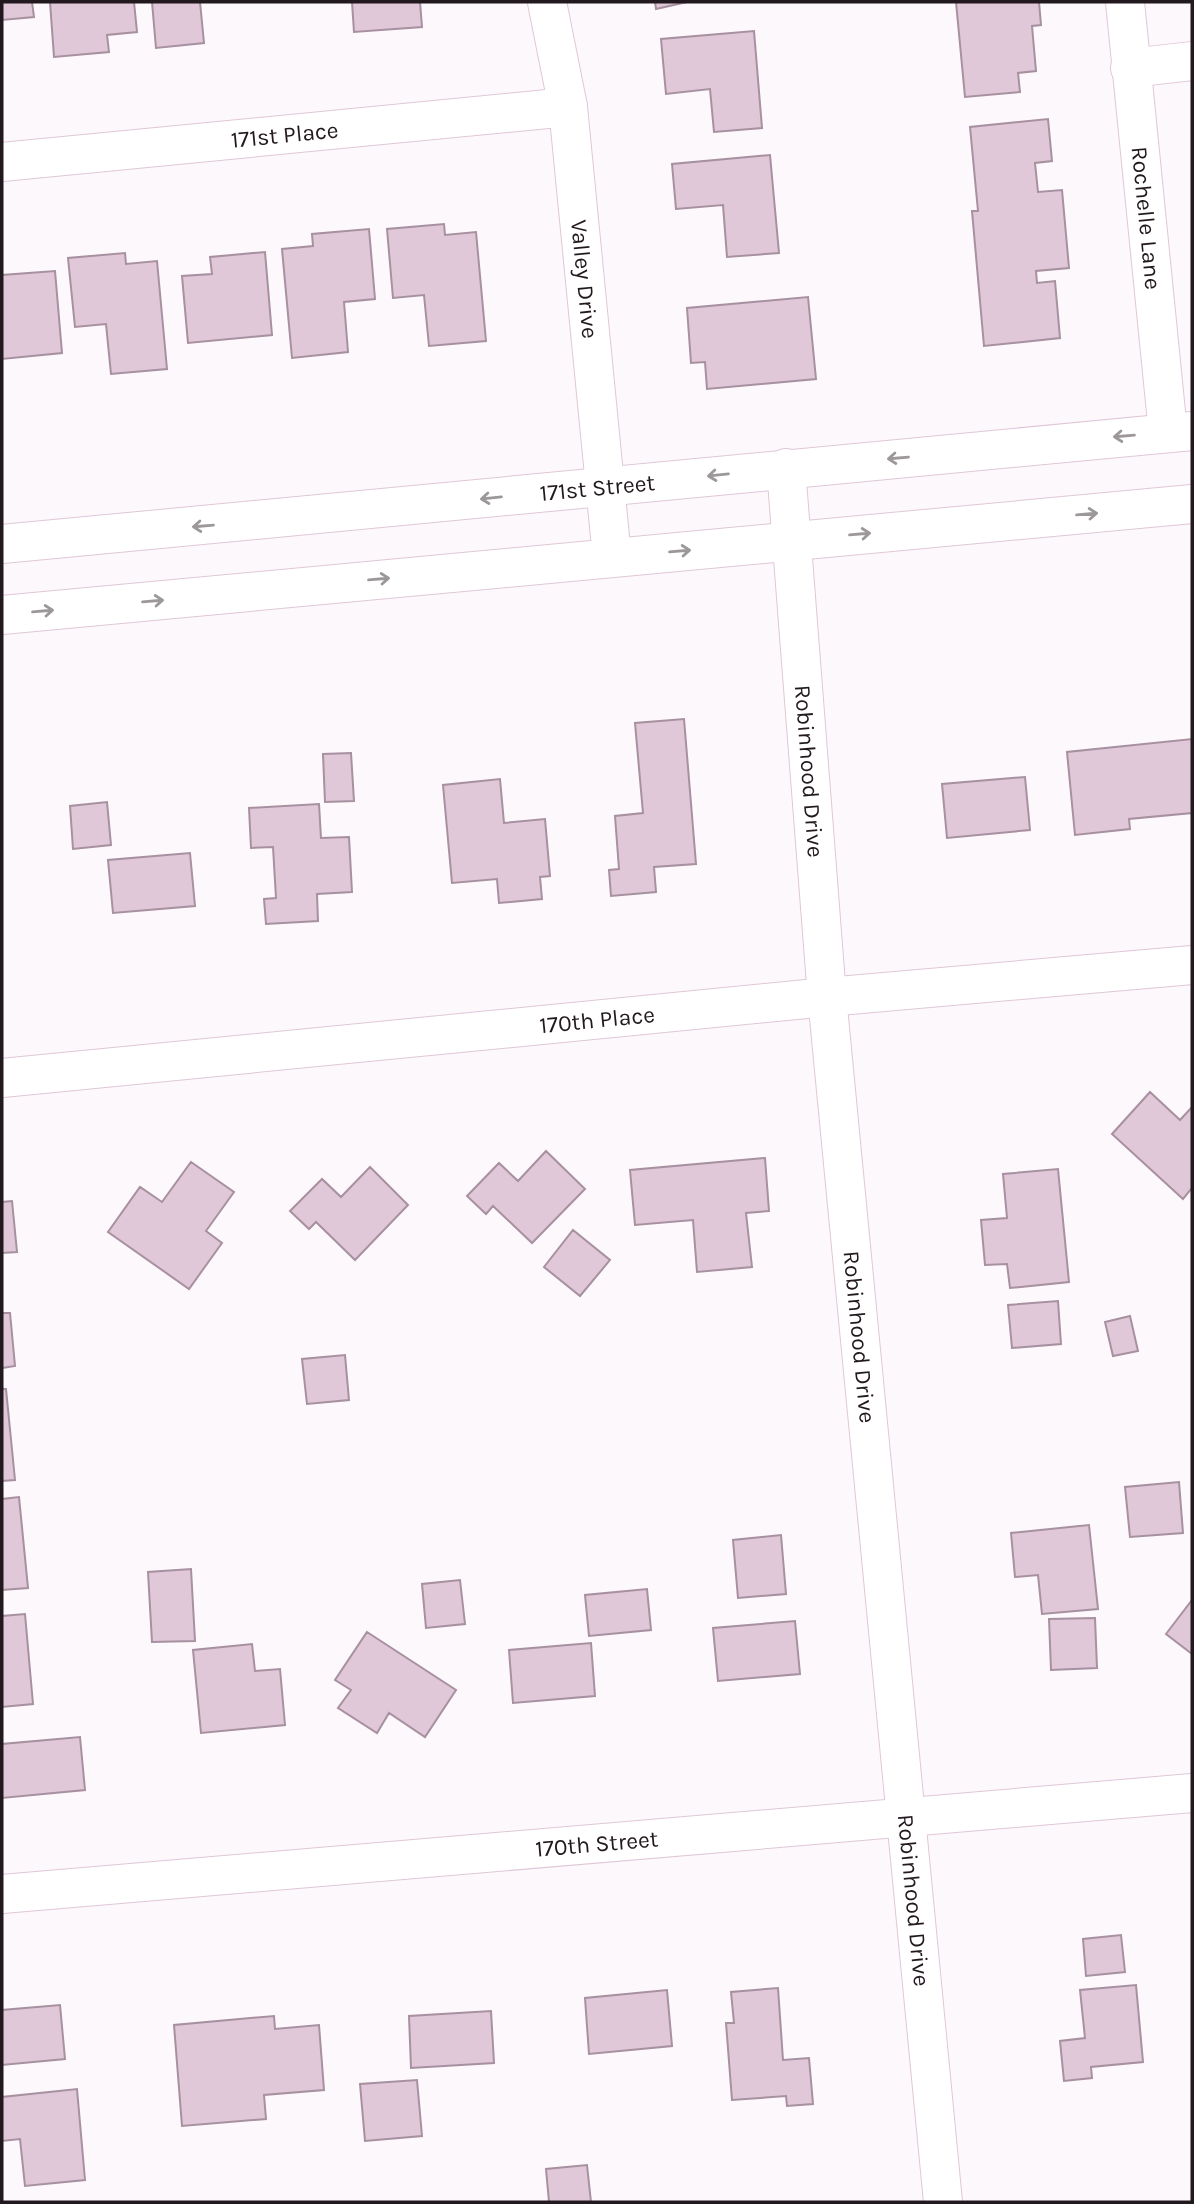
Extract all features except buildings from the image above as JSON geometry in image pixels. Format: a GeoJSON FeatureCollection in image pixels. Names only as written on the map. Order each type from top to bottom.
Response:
{"type":"FeatureCollection","features":[{"type":"Feature","properties":{"kind":"street","name":"Valley Drive"},"geometry":{"type":"LineString","coordinates":[[547,2],[568,107],[612,557]]}},
{"type":"Feature","properties":{"kind":"street","name":"Rochelle Lane"},"geometry":{"type":"LineString","coordinates":[[1125,2],[1130,68],[1180,432]]}},
{"type":"Feature","properties":{"kind":"street"},"geometry":{"type":"LineString","coordinates":[[1130,68],[1192,61]]}},
{"type":"Feature","properties":{"kind":"street","name":"171st Place"},"geometry":{"type":"LineString","coordinates":[[2,162],[568,107]]}},
{"type":"Feature","properties":{"kind":"street","name":"171st Street"},"geometry":{"type":"LineString","coordinates":[[2,544],[1180,432]]}},
{"type":"Feature","properties":{"kind":"street","name":"Robinhood Drive"},"geometry":{"type":"LineString","coordinates":[[786,468],[827,997],[943,2202]]}},
{"type":"Feature","properties":{"kind":"street"},"geometry":{"type":"LineString","coordinates":[[2,615],[1192,504]]}},
{"type":"Feature","properties":{"kind":"street","name":"170th Place"},"geometry":{"type":"LineString","coordinates":[[2,1078],[827,997],[1192,965]]}},
{"type":"Feature","properties":{"kind":"street","name":"170th Street"},"geometry":{"type":"LineString","coordinates":[[2,1894],[1192,1793]]}}]}
